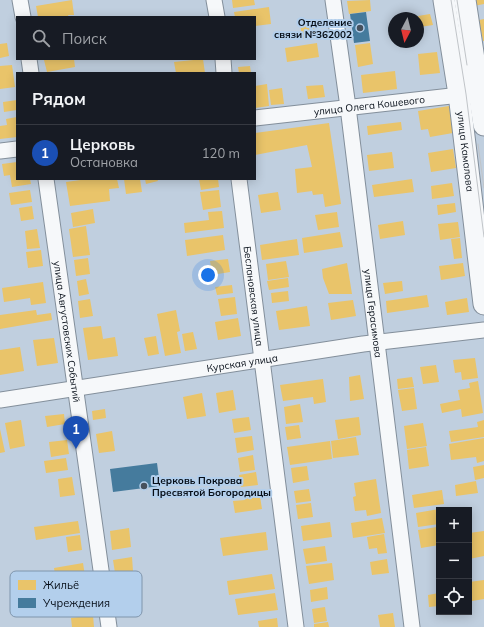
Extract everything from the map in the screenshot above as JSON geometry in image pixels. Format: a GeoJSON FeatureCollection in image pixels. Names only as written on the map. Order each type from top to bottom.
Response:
{"type":"FeatureCollection","features":[{"type":"Feature","properties":{"kind":"street"},"geometry":{"type":"LineString","coordinates":[[20,0],[22,16]]}},
{"type":"Feature","properties":{"kind":"street"},"geometry":{"type":"LineString","coordinates":[[214,0],[217,16]]}},
{"type":"Feature","properties":{"kind":"street","name":"улица Герасимова"},"geometry":{"type":"LineString","coordinates":[[333,0],[348,107],[375,342],[412,627]]}},
{"type":"Feature","properties":{"kind":"street","name":"улица Камалова"},"geometry":{"type":"LineString","coordinates":[[444,0],[459,94],[484,304]]}},
{"type":"Feature","properties":{"kind":"street"},"geometry":{"type":"LineString","coordinates":[[465,0],[482,92],[484,125]]}},
{"type":"Feature","properties":{"kind":"street"},"geometry":{"type":"LineString","coordinates":[[29,60],[31,72]]}},
{"type":"Feature","properties":{"kind":"street"},"geometry":{"type":"LineString","coordinates":[[222,60],[224,72]]}},
{"type":"Feature","properties":{"kind":"street","name":"улица Олега Кошевого"},"geometry":{"type":"LineString","coordinates":[[256,118],[482,92]]}},
{"type":"Feature","properties":{"kind":"street"},"geometry":{"type":"LineString","coordinates":[[0,151],[16,149]]}},
{"type":"Feature","properties":{"kind":"street","name":"улица Августовских Событий"},"geometry":{"type":"LineString","coordinates":[[46,180],[101,571]]}},
{"type":"Feature","properties":{"kind":"street","name":"Беслановская улица"},"geometry":{"type":"LineString","coordinates":[[239,180],[263,358],[296,627]]}},
{"type":"Feature","properties":{"kind":"street","name":"Курская улица"},"geometry":{"type":"LineString","coordinates":[[0,400],[263,358],[375,342],[484,330]]}},
{"type":"Feature","properties":{"kind":"street","name":"улица Августовских Событий"},"geometry":{"type":"LineString","coordinates":[[108,617],[109,627]]}},
{"type":"Feature","properties":{"kind":"building: Жильё"},"geometry":{"type":"Polygon","coordinates":[[[72,0],[74,15],[38,16],[36,6],[72,0]]]}},
{"type":"Feature","properties":{"kind":"building: Жильё"},"geometry":{"type":"Polygon","coordinates":[[[232,0],[254,0],[255,5],[233,8],[232,0]]]}},
{"type":"Feature","properties":{"kind":"building: Жильё"},"geometry":{"type":"Polygon","coordinates":[[[370,0],[371,11],[349,14],[347,1],[370,0]]]}},
{"type":"Feature","properties":{"kind":"building: Жильё"},"geometry":{"type":"Polygon","coordinates":[[[473,0],[484,0],[484,4],[474,6],[473,0]]]}},
{"type":"Feature","properties":{"kind":"building: Жильё"},"geometry":{"type":"Polygon","coordinates":[[[269,7],[271,24],[256,26],[256,16],[235,16],[234,12],[269,7]]]}},
{"type":"Feature","properties":{"kind":"building: Жильё"},"geometry":{"type":"Polygon","coordinates":[[[430,14],[433,25],[424,26],[424,15],[430,14]]]}},
{"type":"Feature","properties":{"kind":"building: Жильё"},"geometry":{"type":"Polygon","coordinates":[[[484,19],[484,41],[483,41],[479,20],[484,19]]]}},
{"type":"Feature","properties":{"kind":"building: Жильё"},"geometry":{"type":"Polygon","coordinates":[[[314,21],[316,37],[302,39],[300,22],[314,21]]]}},
{"type":"Feature","properties":{"kind":"building: Жильё"},"geometry":{"type":"Polygon","coordinates":[[[7,43],[9,56],[0,58],[0,44],[7,43]]]}},
{"type":"Feature","properties":{"kind":"building: Жильё"},"geometry":{"type":"Polygon","coordinates":[[[317,43],[319,57],[287,62],[285,48],[317,43]]]}},
{"type":"Feature","properties":{"kind":"building: Жильё"},"geometry":{"type":"Polygon","coordinates":[[[370,43],[373,64],[358,67],[355,45],[370,43]]]}},
{"type":"Feature","properties":{"kind":"building: Жильё"},"geometry":{"type":"Polygon","coordinates":[[[437,52],[440,73],[420,75],[418,54],[437,52]]]}},
{"type":"Feature","properties":{"kind":"building: Жильё"},"geometry":{"type":"Polygon","coordinates":[[[44,60],[74,60],[75,67],[47,72],[44,60]]]}},
{"type":"Feature","properties":{"kind":"building: Жильё"},"geometry":{"type":"Polygon","coordinates":[[[203,60],[205,72],[176,72],[174,62],[203,60]]]}},
{"type":"Feature","properties":{"kind":"building: Жильё"},"geometry":{"type":"Polygon","coordinates":[[[12,65],[15,87],[0,89],[0,66],[12,65]]]}},
{"type":"Feature","properties":{"kind":"building: Жильё"},"geometry":{"type":"Polygon","coordinates":[[[250,66],[251,72],[239,72],[238,67],[250,66]]]}},
{"type":"Feature","properties":{"kind":"building: Жильё"},"geometry":{"type":"Polygon","coordinates":[[[395,71],[397,89],[363,93],[361,75],[395,71]]]}},
{"type":"Feature","properties":{"kind":"building: Жильё"},"geometry":{"type":"Polygon","coordinates":[[[267,84],[269,106],[256,108],[256,86],[267,84]]]}},
{"type":"Feature","properties":{"kind":"building: Жильё"},"geometry":{"type":"Polygon","coordinates":[[[323,85],[325,97],[308,99],[306,86],[323,85]]]}},
{"type":"Feature","properties":{"kind":"building: Жильё"},"geometry":{"type":"Polygon","coordinates":[[[282,88],[284,104],[271,105],[269,90],[282,88]]]}},
{"type":"Feature","properties":{"kind":"building: Жильё"},"geometry":{"type":"Polygon","coordinates":[[[16,100],[16,110],[4,112],[3,102],[16,100]]]}},
{"type":"Feature","properties":{"kind":"building: Жильё"},"geometry":{"type":"Polygon","coordinates":[[[449,106],[453,133],[430,137],[428,129],[421,130],[418,111],[449,106]]]}},
{"type":"Feature","properties":{"kind":"building: Жильё"},"geometry":{"type":"Polygon","coordinates":[[[16,117],[16,137],[0,139],[0,126],[7,125],[6,119],[16,117]]]}},
{"type":"Feature","properties":{"kind":"building: Жильё"},"geometry":{"type":"Polygon","coordinates":[[[401,122],[402,130],[368,135],[367,126],[401,122]]]}},
{"type":"Feature","properties":{"kind":"building: Жильё"},"geometry":{"type":"Polygon","coordinates":[[[329,123],[341,204],[325,207],[323,194],[313,195],[312,191],[297,193],[295,169],[312,167],[307,145],[256,155],[256,133],[329,123]]]}},
{"type":"Feature","properties":{"kind":"building: Жильё"},"geometry":{"type":"Polygon","coordinates":[[[453,149],[456,168],[431,172],[428,153],[453,149]]]}},
{"type":"Feature","properties":{"kind":"building: Жильё"},"geometry":{"type":"Polygon","coordinates":[[[392,152],[394,168],[369,171],[367,155],[392,152]]]}},
{"type":"Feature","properties":{"kind":"building: Жильё"},"geometry":{"type":"Polygon","coordinates":[[[16,162],[16,180],[30,180],[31,184],[12,187],[10,175],[4,176],[2,164],[16,162]]]}},
{"type":"Feature","properties":{"kind":"building: Жильё"},"geometry":{"type":"Polygon","coordinates":[[[412,179],[414,192],[374,197],[372,185],[412,179]]]}},
{"type":"Feature","properties":{"kind":"building: Жильё"},"geometry":{"type":"Polygon","coordinates":[[[81,180],[117,180],[119,188],[109,189],[110,201],[70,206],[66,182],[81,180]]]}},
{"type":"Feature","properties":{"kind":"building: Жильё"},"geometry":{"type":"Polygon","coordinates":[[[124,180],[140,180],[142,192],[126,194],[124,180]]]}},
{"type":"Feature","properties":{"kind":"building: Жильё"},"geometry":{"type":"Polygon","coordinates":[[[145,180],[158,181],[146,184],[145,180]]]}},
{"type":"Feature","properties":{"kind":"building: Жильё"},"geometry":{"type":"Polygon","coordinates":[[[199,180],[218,180],[219,187],[201,190],[199,180]]]}},
{"type":"Feature","properties":{"kind":"building: Жильё"},"geometry":{"type":"Polygon","coordinates":[[[452,183],[454,196],[432,199],[431,186],[452,183]]]}},
{"type":"Feature","properties":{"kind":"building: Жильё"},"geometry":{"type":"Polygon","coordinates":[[[30,190],[32,202],[11,205],[9,193],[30,190]]]}},
{"type":"Feature","properties":{"kind":"building: Жильё"},"geometry":{"type":"Polygon","coordinates":[[[219,190],[221,207],[203,210],[200,192],[219,190]]]}},
{"type":"Feature","properties":{"kind":"building: Жильё"},"geometry":{"type":"Polygon","coordinates":[[[278,192],[281,210],[261,213],[258,195],[278,192]]]}},
{"type":"Feature","properties":{"kind":"building: Жильё"},"geometry":{"type":"Polygon","coordinates":[[[455,203],[456,212],[438,215],[437,205],[455,203]]]}},
{"type":"Feature","properties":{"kind":"building: Жильё"},"geometry":{"type":"Polygon","coordinates":[[[32,206],[34,219],[21,221],[19,208],[32,206]]]}},
{"type":"Feature","properties":{"kind":"building: Жильё"},"geometry":{"type":"Polygon","coordinates":[[[93,209],[95,223],[73,227],[71,213],[93,209]]]}},
{"type":"Feature","properties":{"kind":"building: Жильё"},"geometry":{"type":"Polygon","coordinates":[[[222,211],[224,228],[185,233],[184,223],[209,220],[208,212],[222,211]]]}},
{"type":"Feature","properties":{"kind":"building: Жильё"},"geometry":{"type":"Polygon","coordinates":[[[337,212],[339,227],[318,230],[315,215],[337,212]]]}},
{"type":"Feature","properties":{"kind":"building: Жильё"},"geometry":{"type":"Polygon","coordinates":[[[403,221],[405,235],[380,239],[378,225],[403,221]]]}},
{"type":"Feature","properties":{"kind":"building: Жильё"},"geometry":{"type":"Polygon","coordinates":[[[458,222],[460,237],[440,240],[438,224],[458,222]]]}},
{"type":"Feature","properties":{"kind":"building: Жильё"},"geometry":{"type":"Polygon","coordinates":[[[86,226],[90,255],[73,257],[69,229],[86,226]]]}},
{"type":"Feature","properties":{"kind":"building: Жильё"},"geometry":{"type":"Polygon","coordinates":[[[37,229],[40,248],[27,249],[25,231],[37,229]]]}},
{"type":"Feature","properties":{"kind":"building: Жильё"},"geometry":{"type":"Polygon","coordinates":[[[340,232],[343,247],[304,253],[302,238],[340,232]]]}},
{"type":"Feature","properties":{"kind":"building: Жильё"},"geometry":{"type":"Polygon","coordinates":[[[223,235],[225,250],[187,256],[185,240],[223,235]]]}},
{"type":"Feature","properties":{"kind":"building: Жильё"},"geometry":{"type":"Polygon","coordinates":[[[460,238],[462,258],[454,259],[451,239],[460,238]]]}},
{"type":"Feature","properties":{"kind":"building: Жильё"},"geometry":{"type":"Polygon","coordinates":[[[297,239],[299,255],[262,260],[260,245],[297,239]]]}},
{"type":"Feature","properties":{"kind":"building: Жильё"},"geometry":{"type":"Polygon","coordinates":[[[41,250],[43,266],[28,268],[26,252],[41,250]]]}},
{"type":"Feature","properties":{"kind":"building: Жильё"},"geometry":{"type":"Polygon","coordinates":[[[88,258],[90,274],[76,276],[74,260],[88,258]]]}},
{"type":"Feature","properties":{"kind":"building: Жильё"},"geometry":{"type":"Polygon","coordinates":[[[228,259],[230,272],[212,275],[210,261],[228,259]]]}},
{"type":"Feature","properties":{"kind":"building: Жильё"},"geometry":{"type":"Polygon","coordinates":[[[286,261],[289,277],[268,280],[266,264],[286,261]]]}},
{"type":"Feature","properties":{"kind":"building: Жильё"},"geometry":{"type":"Polygon","coordinates":[[[347,263],[352,294],[329,294],[323,278],[322,269],[347,263]]]}},
{"type":"Feature","properties":{"kind":"building: Жильё"},"geometry":{"type":"Polygon","coordinates":[[[463,263],[465,276],[441,280],[439,266],[463,263]]]}},
{"type":"Feature","properties":{"kind":"building: Жильё"},"geometry":{"type":"Polygon","coordinates":[[[288,278],[289,287],[269,290],[267,281],[288,278]]]}},
{"type":"Feature","properties":{"kind":"building: Жильё"},"geometry":{"type":"Polygon","coordinates":[[[86,279],[89,294],[79,296],[77,281],[86,279]]]}},
{"type":"Feature","properties":{"kind":"building: Жильё"},"geometry":{"type":"Polygon","coordinates":[[[402,281],[403,291],[385,294],[383,283],[402,281]]]}},
{"type":"Feature","properties":{"kind":"building: Жильё"},"geometry":{"type":"Polygon","coordinates":[[[43,282],[46,303],[31,305],[30,298],[4,302],[2,288],[43,282]]]}},
{"type":"Feature","properties":{"kind":"building: Жильё"},"geometry":{"type":"Polygon","coordinates":[[[232,285],[233,293],[217,295],[215,287],[232,285]]]}},
{"type":"Feature","properties":{"kind":"building: Жильё"},"geometry":{"type":"Polygon","coordinates":[[[288,291],[289,301],[272,303],[271,293],[288,291]]]}},
{"type":"Feature","properties":{"kind":"building: Жильё"},"geometry":{"type":"Polygon","coordinates":[[[427,295],[429,307],[387,313],[386,301],[427,295]]]}},
{"type":"Feature","properties":{"kind":"building: Жильё"},"geometry":{"type":"Polygon","coordinates":[[[235,297],[237,314],[221,316],[218,299],[235,297]]]}},
{"type":"Feature","properties":{"kind":"building: Жильё"},"geometry":{"type":"Polygon","coordinates":[[[467,298],[469,312],[447,315],[445,302],[467,298]]]}},
{"type":"Feature","properties":{"kind":"building: Жильё"},"geometry":{"type":"Polygon","coordinates":[[[90,299],[93,316],[80,318],[78,301],[90,299]]]}},
{"type":"Feature","properties":{"kind":"building: Жильё"},"geometry":{"type":"Polygon","coordinates":[[[353,300],[356,316],[331,320],[328,303],[353,300]]]}},
{"type":"Feature","properties":{"kind":"building: Жильё"},"geometry":{"type":"Polygon","coordinates":[[[307,306],[310,326],[279,330],[276,311],[307,306]]]}},
{"type":"Feature","properties":{"kind":"building: Жильё"},"geometry":{"type":"Polygon","coordinates":[[[36,310],[37,315],[51,313],[52,320],[0,329],[0,315],[36,310]]]}},
{"type":"Feature","properties":{"kind":"building: Жильё"},"geometry":{"type":"Polygon","coordinates":[[[176,310],[180,331],[177,332],[181,353],[165,356],[157,314],[176,310]]]}},
{"type":"Feature","properties":{"kind":"building: Жильё"},"geometry":{"type":"Polygon","coordinates":[[[238,318],[241,336],[218,340],[215,322],[238,318]]]}},
{"type":"Feature","properties":{"kind":"building: Жильё"},"geometry":{"type":"Polygon","coordinates":[[[101,326],[103,339],[115,337],[118,356],[88,360],[83,328],[101,326]]]}},
{"type":"Feature","properties":{"kind":"building: Жильё"},"geometry":{"type":"Polygon","coordinates":[[[193,332],[197,349],[185,351],[182,334],[193,332]]]}},
{"type":"Feature","properties":{"kind":"building: Жильё"},"geometry":{"type":"Polygon","coordinates":[[[156,336],[159,354],[148,356],[144,338],[156,336]]]}},
{"type":"Feature","properties":{"kind":"building: Жильё"},"geometry":{"type":"Polygon","coordinates":[[[54,338],[58,363],[37,366],[33,340],[54,338]]]}},
{"type":"Feature","properties":{"kind":"building: Жильё"},"geometry":{"type":"Polygon","coordinates":[[[20,347],[24,371],[0,375],[0,350],[20,347]]]}},
{"type":"Feature","properties":{"kind":"building: Жильё"},"geometry":{"type":"Polygon","coordinates":[[[475,358],[478,378],[462,380],[461,372],[455,373],[453,360],[475,358]]]}},
{"type":"Feature","properties":{"kind":"building: Жильё"},"geometry":{"type":"Polygon","coordinates":[[[436,365],[439,382],[423,384],[420,367],[436,365]]]}},
{"type":"Feature","properties":{"kind":"building: Жильё"},"geometry":{"type":"Polygon","coordinates":[[[360,375],[364,399],[350,401],[349,377],[360,375]]]}},
{"type":"Feature","properties":{"kind":"building: Жильё"},"geometry":{"type":"Polygon","coordinates":[[[412,377],[414,387],[398,389],[397,379],[412,377]]]}},
{"type":"Feature","properties":{"kind":"building: Жильё"},"geometry":{"type":"Polygon","coordinates":[[[323,379],[326,402],[314,404],[313,397],[283,401],[280,385],[323,379]]]}},
{"type":"Feature","properties":{"kind":"building: Жильё"},"geometry":{"type":"Polygon","coordinates":[[[478,381],[483,413],[462,417],[461,409],[442,413],[440,404],[460,400],[458,390],[470,388],[469,383],[478,381]]]}},
{"type":"Feature","properties":{"kind":"building: Жильё"},"geometry":{"type":"Polygon","coordinates":[[[414,388],[417,409],[402,411],[398,390],[414,388]]]}},
{"type":"Feature","properties":{"kind":"building: Жильё"},"geometry":{"type":"Polygon","coordinates":[[[233,390],[236,410],[219,413],[216,393],[233,390]]]}},
{"type":"Feature","properties":{"kind":"building: Жильё"},"geometry":{"type":"Polygon","coordinates":[[[202,393],[206,416],[187,419],[183,397],[202,393]]]}},
{"type":"Feature","properties":{"kind":"building: Жильё"},"geometry":{"type":"Polygon","coordinates":[[[300,404],[303,422],[286,424],[284,407],[300,404]]]}},
{"type":"Feature","properties":{"kind":"building: Жильё"},"geometry":{"type":"Polygon","coordinates":[[[105,409],[106,418],[93,420],[92,411],[105,409]]]}},
{"type":"Feature","properties":{"kind":"building: Жильё"},"geometry":{"type":"Polygon","coordinates":[[[64,414],[65,424],[47,427],[45,416],[64,414]]]}},
{"type":"Feature","properties":{"kind":"building: Жильё"},"geometry":{"type":"Polygon","coordinates":[[[249,417],[251,430],[234,433],[232,419],[249,417]]]}},
{"type":"Feature","properties":{"kind":"building: Жильё"},"geometry":{"type":"Polygon","coordinates":[[[359,417],[361,435],[338,439],[335,420],[359,417]]]}},
{"type":"Feature","properties":{"kind":"building: Жильё"},"geometry":{"type":"Polygon","coordinates":[[[21,420],[25,446],[10,449],[5,423],[21,420]]]}},
{"type":"Feature","properties":{"kind":"building: Жильё"},"geometry":{"type":"Polygon","coordinates":[[[484,420],[484,437],[451,442],[449,431],[478,427],[477,422],[484,420]]]}},
{"type":"Feature","properties":{"kind":"building: Жильё"},"geometry":{"type":"Polygon","coordinates":[[[423,423],[427,446],[407,449],[404,426],[423,423]]]}},
{"type":"Feature","properties":{"kind":"building: Жильё"},"geometry":{"type":"Polygon","coordinates":[[[299,425],[301,438],[287,440],[285,427],[299,425]]]}},
{"type":"Feature","properties":{"kind":"building: Жильё"},"geometry":{"type":"Polygon","coordinates":[[[0,429],[5,452],[0,453],[0,429]]]}},
{"type":"Feature","properties":{"kind":"building: Жильё"},"geometry":{"type":"Polygon","coordinates":[[[112,431],[115,451],[99,453],[96,434],[112,431]]]}},
{"type":"Feature","properties":{"kind":"building: Жильё"},"geometry":{"type":"Polygon","coordinates":[[[252,436],[254,450],[237,453],[235,438],[252,436]]]}},
{"type":"Feature","properties":{"kind":"building: Жильё"},"geometry":{"type":"Polygon","coordinates":[[[356,437],[359,455],[333,458],[331,441],[356,437]]]}},
{"type":"Feature","properties":{"kind":"building: Жильё"},"geometry":{"type":"Polygon","coordinates":[[[484,438],[484,461],[477,463],[476,457],[451,460],[449,444],[484,438]]]}},
{"type":"Feature","properties":{"kind":"building: Жильё"},"geometry":{"type":"Polygon","coordinates":[[[67,440],[69,454],[51,457],[49,442],[67,440]]]}},
{"type":"Feature","properties":{"kind":"building: Жильё"},"geometry":{"type":"Polygon","coordinates":[[[330,441],[332,459],[290,465],[287,447],[330,441]]]}},
{"type":"Feature","properties":{"kind":"building: Жильё"},"geometry":{"type":"Polygon","coordinates":[[[426,447],[429,466],[409,469],[407,450],[426,447]]]}},
{"type":"Feature","properties":{"kind":"building: Жильё"},"geometry":{"type":"Polygon","coordinates":[[[253,455],[255,470],[240,472],[238,458],[253,455]]]}},
{"type":"Feature","properties":{"kind":"building: Жильё"},"geometry":{"type":"Polygon","coordinates":[[[66,458],[68,470],[46,473],[44,461],[66,458]]]}},
{"type":"Feature","properties":{"kind":"building: Жильё"},"geometry":{"type":"Polygon","coordinates":[[[484,465],[484,478],[475,480],[473,467],[484,465]]]}},
{"type":"Feature","properties":{"kind":"building: Жильё"},"geometry":{"type":"Polygon","coordinates":[[[307,466],[309,480],[293,483],[291,468],[307,466]]]}},
{"type":"Feature","properties":{"kind":"building: Жильё"},"geometry":{"type":"Polygon","coordinates":[[[256,472],[258,485],[241,487],[239,475],[256,472]]]}},
{"type":"Feature","properties":{"kind":"building: Жильё"},"geometry":{"type":"Polygon","coordinates":[[[72,477],[75,495],[60,497],[58,479],[72,477]]]}},
{"type":"Feature","properties":{"kind":"building: Жильё"},"geometry":{"type":"Polygon","coordinates":[[[376,479],[381,513],[367,516],[366,510],[355,511],[353,497],[356,496],[354,483],[376,479]]]}},
{"type":"Feature","properties":{"kind":"building: Жильё"},"geometry":{"type":"Polygon","coordinates":[[[476,481],[478,493],[456,496],[455,485],[476,481]]]}},
{"type":"Feature","properties":{"kind":"building: Жильё"},"geometry":{"type":"Polygon","coordinates":[[[309,489],[311,501],[296,503],[294,491],[309,489]]]}},
{"type":"Feature","properties":{"kind":"building: Жильё"},"geometry":{"type":"Polygon","coordinates":[[[259,490],[262,509],[235,513],[233,501],[245,500],[244,493],[259,490]]]}},
{"type":"Feature","properties":{"kind":"building: Жильё"},"geometry":{"type":"Polygon","coordinates":[[[442,490],[444,504],[414,508],[412,495],[442,490]]]}},
{"type":"Feature","properties":{"kind":"building: Жильё"},"geometry":{"type":"Polygon","coordinates":[[[311,503],[313,517],[298,519],[296,505],[311,503]]]}},
{"type":"Feature","properties":{"kind":"building: Жильё"},"geometry":{"type":"Polygon","coordinates":[[[436,510],[436,524],[418,527],[416,513],[436,510]]]}},
{"type":"Feature","properties":{"kind":"building: Жильё"},"geometry":{"type":"Polygon","coordinates":[[[382,518],[385,533],[353,538],[351,523],[382,518]]]}},
{"type":"Feature","properties":{"kind":"building: Жильё"},"geometry":{"type":"Polygon","coordinates":[[[78,521],[80,533],[36,540],[34,527],[78,521]]]}},
{"type":"Feature","properties":{"kind":"building: Жильё"},"geometry":{"type":"Polygon","coordinates":[[[330,522],[332,537],[303,541],[301,526],[330,522]]]}},
{"type":"Feature","properties":{"kind":"building: Жильё"},"geometry":{"type":"Polygon","coordinates":[[[436,527],[436,546],[421,548],[418,530],[436,527]]]}},
{"type":"Feature","properties":{"kind":"building: Жильё"},"geometry":{"type":"Polygon","coordinates":[[[129,528],[131,547],[112,550],[110,531],[129,528]]]}},
{"type":"Feature","properties":{"kind":"building: Жильё"},"geometry":{"type":"Polygon","coordinates":[[[484,531],[484,556],[472,558],[472,533],[484,531]]]}},
{"type":"Feature","properties":{"kind":"building: Жильё"},"geometry":{"type":"Polygon","coordinates":[[[266,532],[268,550],[223,556],[220,538],[266,532]]]}},
{"type":"Feature","properties":{"kind":"building: Жильё"},"geometry":{"type":"Polygon","coordinates":[[[384,534],[387,553],[378,554],[377,548],[369,549],[367,537],[384,534]]]}},
{"type":"Feature","properties":{"kind":"building: Жильё"},"geometry":{"type":"Polygon","coordinates":[[[80,535],[82,550],[68,552],[66,537],[80,535]]]}},
{"type":"Feature","properties":{"kind":"building: Жильё"},"geometry":{"type":"Polygon","coordinates":[[[325,546],[327,561],[306,564],[303,549],[325,546]]]}},
{"type":"Feature","properties":{"kind":"building: Жильё"},"geometry":{"type":"Polygon","coordinates":[[[132,557],[133,571],[115,571],[113,560],[132,557]]]}},
{"type":"Feature","properties":{"kind":"building: Жильё"},"geometry":{"type":"Polygon","coordinates":[[[387,559],[389,573],[372,575],[370,562],[387,559]]]}},
{"type":"Feature","properties":{"kind":"building: Жильё"},"geometry":{"type":"Polygon","coordinates":[[[83,563],[84,571],[54,571],[54,568],[83,563]]]}},
{"type":"Feature","properties":{"kind":"building: Жильё"},"geometry":{"type":"Polygon","coordinates":[[[332,563],[334,580],[309,584],[306,566],[332,563]]]}},
{"type":"Feature","properties":{"kind":"building: Жильё"},"geometry":{"type":"Polygon","coordinates":[[[272,574],[275,589],[229,595],[227,581],[272,574]]]}},
{"type":"Feature","properties":{"kind":"building: Жильё"},"geometry":{"type":"Polygon","coordinates":[[[484,580],[484,599],[472,601],[472,582],[484,580]]]}},
{"type":"Feature","properties":{"kind":"building: Жильё"},"geometry":{"type":"Polygon","coordinates":[[[327,587],[328,599],[311,602],[310,590],[327,587]]]}},
{"type":"Feature","properties":{"kind":"building: Жильё"},"geometry":{"type":"Polygon","coordinates":[[[275,593],[278,610],[238,615],[235,599],[275,593]]]}},
{"type":"Feature","properties":{"kind":"building: Жильё"},"geometry":{"type":"Polygon","coordinates":[[[436,594],[436,606],[429,607],[428,595],[436,594]]]}},
{"type":"Feature","properties":{"kind":"building: Жильё"},"geometry":{"type":"Polygon","coordinates":[[[325,607],[327,621],[314,623],[312,609],[325,607]]]}},
{"type":"Feature","properties":{"kind":"building: Жильё"},"geometry":{"type":"Polygon","coordinates":[[[393,613],[395,627],[380,627],[378,615],[393,613]]]}},
{"type":"Feature","properties":{"kind":"building: Жильё"},"geometry":{"type":"Polygon","coordinates":[[[93,617],[94,627],[72,627],[71,618],[93,617]]]}},
{"type":"Feature","properties":{"kind":"building: Жильё"},"geometry":{"type":"Polygon","coordinates":[[[277,618],[278,627],[259,627],[258,621],[277,618]]]}},
{"type":"Feature","properties":{"kind":"building: Жильё"},"geometry":{"type":"Polygon","coordinates":[[[328,622],[329,627],[314,627],[314,624],[328,622]]]}},
{"type":"Feature","properties":{"kind":"building: Учреждения","name":"Отделение связи №362002"},"geometry":{"type":"Polygon","coordinates":[[[366,12],[370,41],[354,43],[350,14],[366,12]]]}},
{"type":"Feature","properties":{"kind":"building: Учреждения"},"geometry":{"type":"Polygon","coordinates":[[[157,463],[160,486],[113,492],[110,469],[157,463]]]}},
{"type":"Feature","properties":{"kind":"tram line"},"geometry":{"type":"LineString","coordinates":[[451,0],[466,94],[484,237]]}},
{"type":"Feature","properties":{"kind":"tram line"},"geometry":{"type":"LineString","coordinates":[[457,0],[467,65]]}},
{"type":"Feature","properties":{"kind":"tram line"},"geometry":{"type":"LineString","coordinates":[[478,144],[484,188]]}},
{"type":"Feature","properties":{"kind":"place","name":"Отделение связи №362002"},"geometry":{"type":"Point","coordinates":[360,28]}},
{"type":"Feature","properties":{"kind":"place","name":"Церковь"},"geometry":{"type":"Point","coordinates":[76,449]}},
{"type":"Feature","properties":{"kind":"place","name":"Церковь Покрова Пресвятой Богородицы"},"geometry":{"type":"Point","coordinates":[144,486]}}]}
